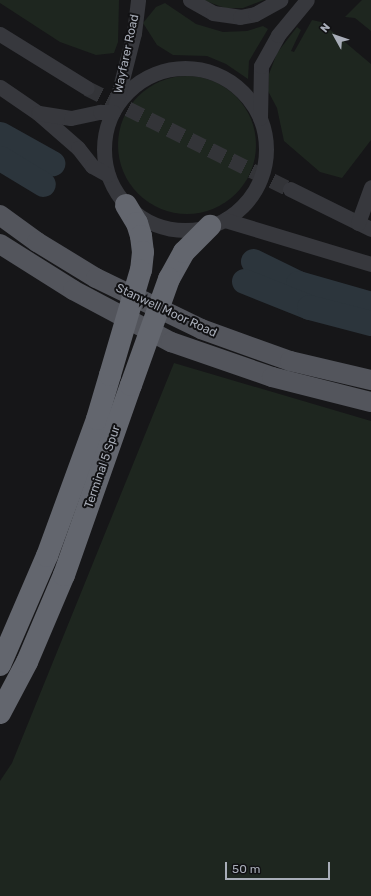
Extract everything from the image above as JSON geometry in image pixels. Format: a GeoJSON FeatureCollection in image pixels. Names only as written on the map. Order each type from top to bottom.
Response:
{"type":"FeatureCollection","features":[{"type":"Feature","properties":{"kind":"highway","name":"Terminal 5 Spur"},"geometry":{"type":"LineString","coordinates":[[0,665],[47,556],[97,419],[141,270],[143,252],[141,236],[137,223],[126,205]]}},
{"type":"Feature","properties":{"kind":"highway","name":"Terminal 5 Spur"},"geometry":{"type":"LineString","coordinates":[[0,713],[27,662],[64,575],[169,279],[184,252],[218,223]]}},
{"type":"Feature","properties":{"kind":"main road","name":"Stanwell Moor Road"},"geometry":{"type":"LineString","coordinates":[[0,215],[37,242],[96,278],[201,330],[290,360],[371,380]]}},
{"type":"Feature","properties":{"kind":"main road","name":"Stanwell Moor Road"},"geometry":{"type":"LineString","coordinates":[[0,244],[73,290],[171,342],[272,377],[371,402]]}},
{"type":"Feature","properties":{"kind":"street","name":"Wayfarer Road"},"geometry":{"type":"LineString","coordinates":[[108,175],[104,154],[105,133],[114,110],[134,34],[138,0]]}},
{"type":"Feature","properties":{"kind":"street"},"geometry":{"type":"LineString","coordinates":[[190,0],[213,13],[240,17],[255,14],[280,0]]}},
{"type":"Feature","properties":{"kind":"street"},"geometry":{"type":"LineString","coordinates":[[0,87],[38,113],[78,148],[92,166],[108,175],[126,205],[140,217],[168,228],[192,230],[218,223],[247,201],[261,176],[266,147],[260,119],[261,66],[278,36],[307,0]]}},
{"type":"Feature","properties":{"kind":"street"},"geometry":{"type":"LineString","coordinates":[[0,34],[87,88]]}},
{"type":"Feature","properties":{"kind":"street"},"geometry":{"type":"LineString","coordinates":[[38,113],[71,118],[114,110],[137,84],[151,76],[165,71],[196,69],[216,75],[234,85],[249,101],[260,119]]}},
{"type":"Feature","properties":{"kind":"street"},"geometry":{"type":"LineString","coordinates":[[290,189],[364,226],[371,187]]}},
{"type":"Feature","properties":{"kind":"street"},"geometry":{"type":"LineString","coordinates":[[218,223],[371,264]]}},
{"type":"Feature","properties":{"kind":"shaded area"},"geometry":{"type":"Polygon","coordinates":[[[0,0],[119,0],[118,42],[114,53],[96,55],[60,42],[0,3],[0,0]]]}},
{"type":"Feature","properties":{"kind":"shaded area"},"geometry":{"type":"Polygon","coordinates":[[[203,0],[264,0],[243,8],[225,8],[203,0]]]}},
{"type":"Feature","properties":{"kind":"shaded area"},"geometry":{"type":"Polygon","coordinates":[[[362,0],[371,0],[371,31],[355,18],[345,17],[362,0]]]}},
{"type":"Feature","properties":{"kind":"shaded area"},"geometry":{"type":"Polygon","coordinates":[[[165,3],[196,24],[223,32],[247,31],[263,26],[268,29],[249,61],[248,79],[226,64],[207,56],[173,55],[157,45],[143,23],[156,7],[165,3]]]}},
{"type":"Feature","properties":{"kind":"shaded area"},"geometry":{"type":"Polygon","coordinates":[[[312,20],[321,22],[371,64],[371,140],[342,178],[320,172],[284,141],[277,108],[268,91],[269,74],[277,53],[297,27],[301,30],[291,51],[294,52],[312,20]]]}},
{"type":"Feature","properties":{"kind":"shaded area"},"geometry":{"type":"Polygon","coordinates":[[[187,76],[207,79],[219,84],[236,96],[248,113],[253,125],[256,145],[253,165],[248,177],[236,194],[219,206],[207,211],[187,214],[167,211],[155,206],[138,194],[126,177],[121,165],[118,145],[121,125],[126,113],[138,96],[155,84],[167,79],[187,76]]]}},
{"type":"Feature","properties":{"kind":"shaded area"},"geometry":{"type":"Polygon","coordinates":[[[174,363],[371,421],[371,896],[0,896],[0,781],[12,763],[174,363]]]}},
{"type":"Feature","properties":{"kind":"waterway"},"geometry":{"type":"LineString","coordinates":[[0,134],[52,163]]}},
{"type":"Feature","properties":{"kind":"waterway"},"geometry":{"type":"LineString","coordinates":[[0,158],[43,184]]}},
{"type":"Feature","properties":{"kind":"waterway"},"geometry":{"type":"LineString","coordinates":[[253,261],[298,283],[371,304]]}},
{"type":"Feature","properties":{"kind":"waterway"},"geometry":{"type":"LineString","coordinates":[[244,281],[309,307],[371,323]]}},
{"type":"Feature","properties":{"kind":"tunnel"},"geometry":{"type":"LineString","coordinates":[[87,88],[290,189]]}}]}
